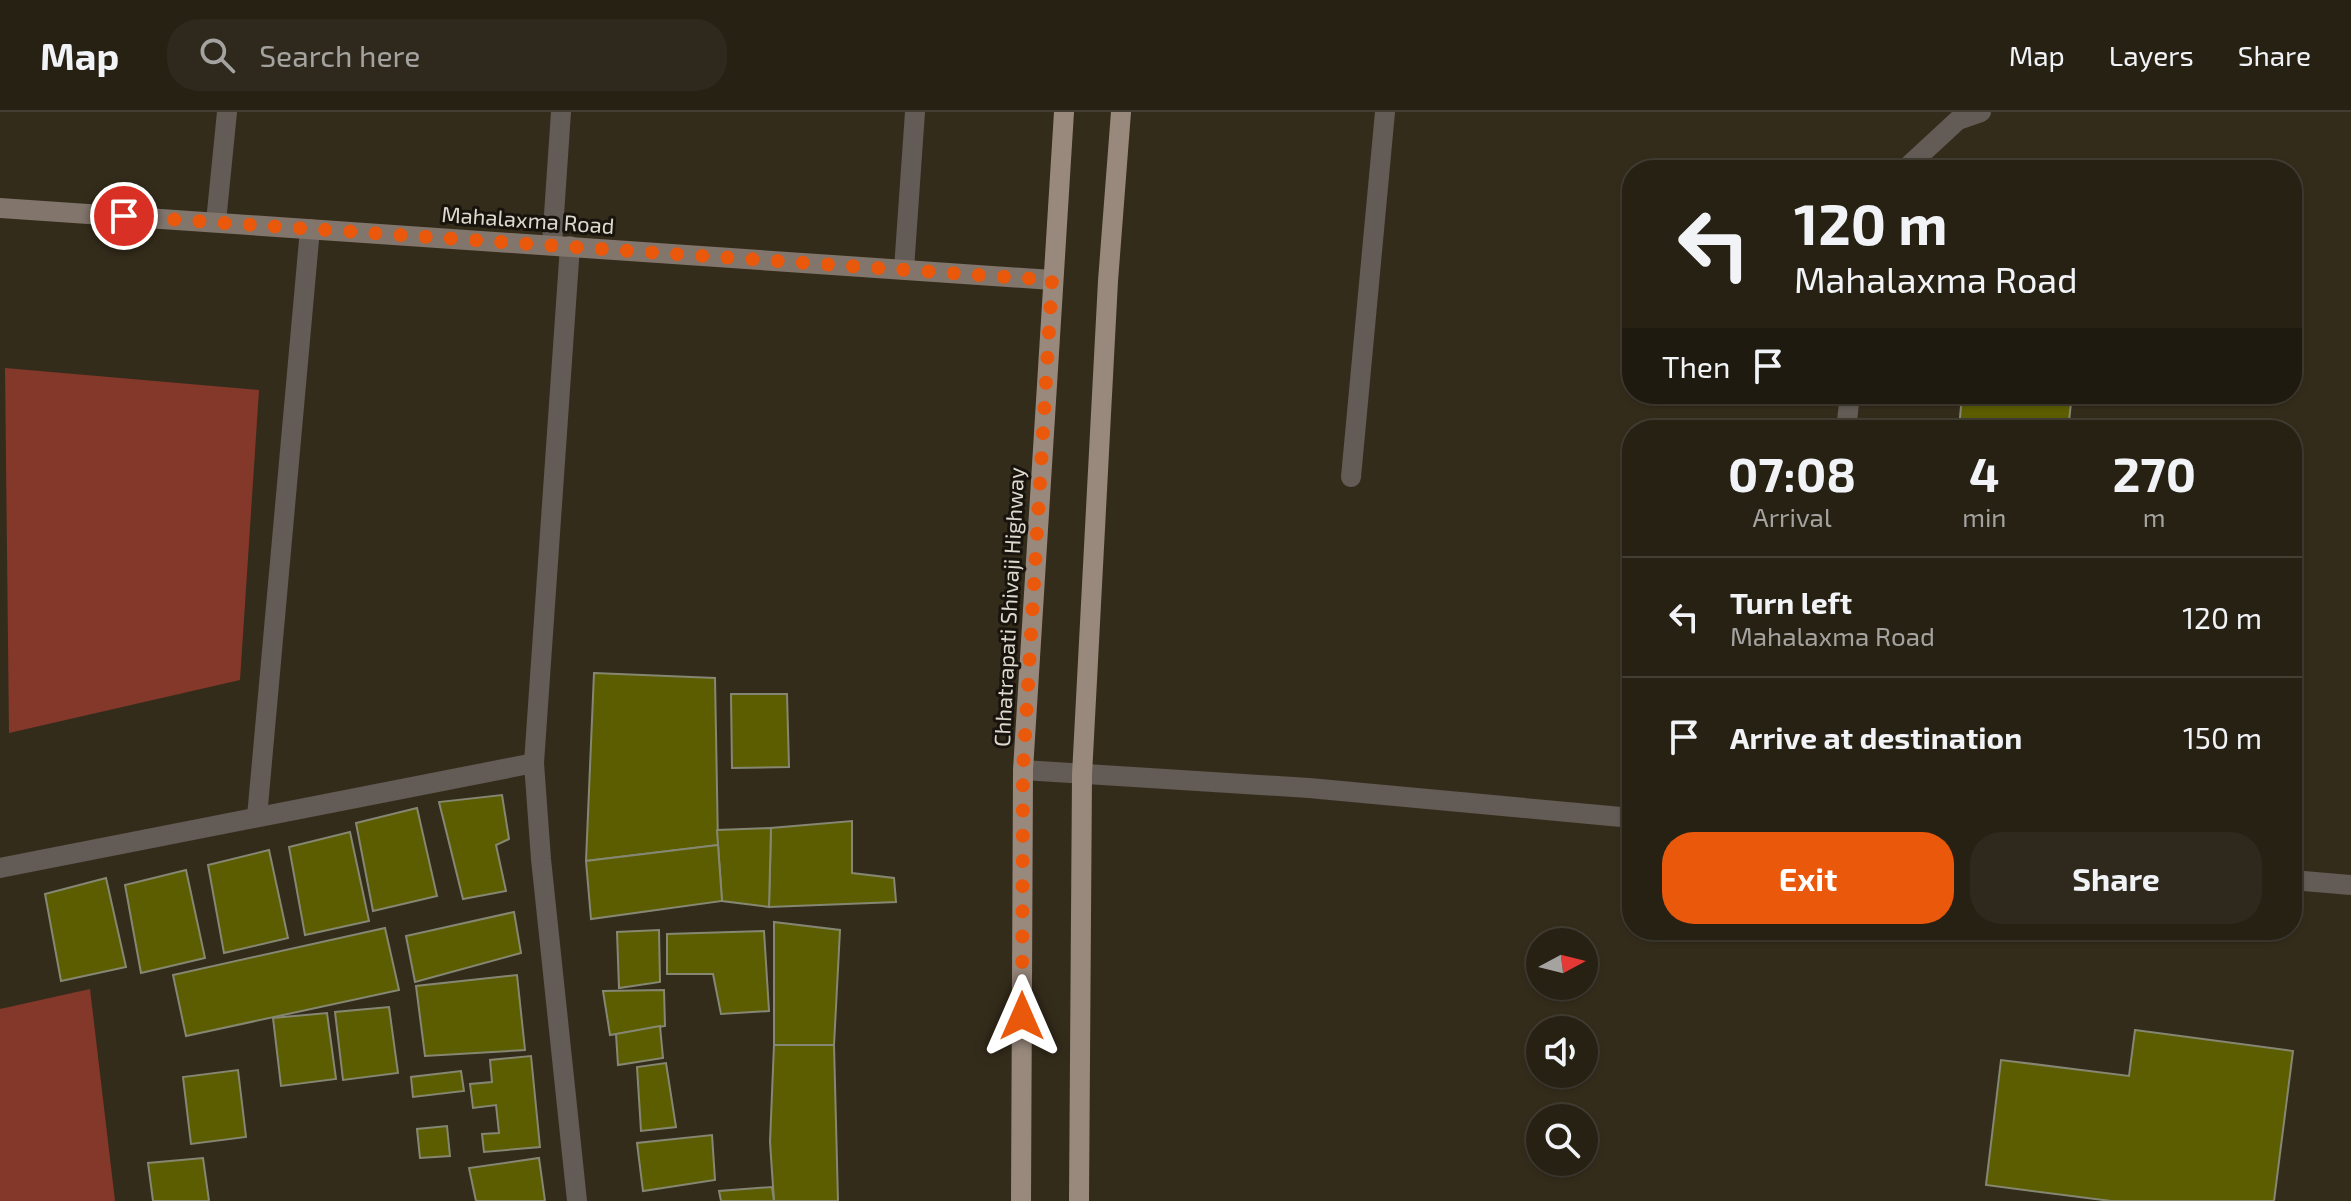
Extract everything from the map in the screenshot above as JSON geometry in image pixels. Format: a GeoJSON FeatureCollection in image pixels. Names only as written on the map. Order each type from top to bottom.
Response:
{"type":"FeatureCollection","features":[{"type":"Feature","properties":{"kind":"main road","name":"Chhatrapati Shivaji Highway"},"geometry":{"type":"LineString","coordinates":[[1021,1201],[1023,770],[1064,112]]}},
{"type":"Feature","properties":{"kind":"main road"},"geometry":{"type":"LineString","coordinates":[[1079,1201],[1082,775],[1108,281],[1121,112]]}},
{"type":"Feature","properties":{"kind":"street"},"geometry":{"type":"LineString","coordinates":[[216,222],[227,112]]}},
{"type":"Feature","properties":{"kind":"street"},"geometry":{"type":"LineString","coordinates":[[561,112],[561,245],[534,763],[541,859],[577,1201]]}},
{"type":"Feature","properties":{"kind":"street"},"geometry":{"type":"LineString","coordinates":[[904,269],[915,112]]}},
{"type":"Feature","properties":{"kind":"street"},"geometry":{"type":"LineString","coordinates":[[1351,477],[1385,112]]}},
{"type":"Feature","properties":{"kind":"street"},"geometry":{"type":"LineString","coordinates":[[1915,160],[1958,120],[1981,112]]}},
{"type":"Feature","properties":{"kind":"street","name":"Mahalaxma Road"},"geometry":{"type":"LineString","coordinates":[[0,208],[1052,280]]}},
{"type":"Feature","properties":{"kind":"street"},"geometry":{"type":"LineString","coordinates":[[257,817],[310,229]]}},
{"type":"Feature","properties":{"kind":"street"},"geometry":{"type":"LineString","coordinates":[[0,868],[534,763]]}},
{"type":"Feature","properties":{"kind":"street"},"geometry":{"type":"LineString","coordinates":[[1023,770],[1309,788],[1622,817]]}},
{"type":"Feature","properties":{"kind":"street"},"geometry":{"type":"LineString","coordinates":[[2302,881],[2351,885]]}},
{"type":"Feature","properties":{"kind":"shaded area"},"geometry":{"type":"Polygon","coordinates":[[[5,368],[259,390],[240,680],[9,733],[5,368]]]}},
{"type":"Feature","properties":{"kind":"shaded area"},"geometry":{"type":"Polygon","coordinates":[[[90,989],[115,1201],[0,1201],[0,1009],[90,989]]]}},
{"type":"Feature","properties":{"kind":"building"},"geometry":{"type":"Polygon","coordinates":[[[1961,404],[2071,404],[2069,420],[1960,420],[1961,404]]]}},
{"type":"Feature","properties":{"kind":"building"},"geometry":{"type":"Polygon","coordinates":[[[594,673],[715,678],[718,845],[586,861],[594,673]]]}},
{"type":"Feature","properties":{"kind":"building"},"geometry":{"type":"Polygon","coordinates":[[[731,694],[787,694],[789,767],[732,768],[731,694]]]}},
{"type":"Feature","properties":{"kind":"building"},"geometry":{"type":"Polygon","coordinates":[[[502,795],[509,839],[496,845],[506,891],[463,899],[439,802],[502,795]]]}},
{"type":"Feature","properties":{"kind":"building"},"geometry":{"type":"Polygon","coordinates":[[[417,808],[437,896],[373,911],[356,823],[417,808]]]}},
{"type":"Feature","properties":{"kind":"building"},"geometry":{"type":"Polygon","coordinates":[[[852,821],[852,873],[894,878],[896,902],[769,907],[771,828],[852,821]]]}},
{"type":"Feature","properties":{"kind":"building"},"geometry":{"type":"Polygon","coordinates":[[[771,828],[769,907],[722,901],[717,830],[771,828]]]}},
{"type":"Feature","properties":{"kind":"building"},"geometry":{"type":"Polygon","coordinates":[[[350,832],[369,921],[305,935],[289,847],[350,832]]]}},
{"type":"Feature","properties":{"kind":"building"},"geometry":{"type":"Polygon","coordinates":[[[718,845],[722,901],[591,919],[586,861],[718,845]]]}},
{"type":"Feature","properties":{"kind":"building"},"geometry":{"type":"Polygon","coordinates":[[[269,850],[288,938],[224,953],[208,865],[269,850]]]}},
{"type":"Feature","properties":{"kind":"building"},"geometry":{"type":"Polygon","coordinates":[[[186,870],[205,958],[141,973],[125,885],[186,870]]]}},
{"type":"Feature","properties":{"kind":"building"},"geometry":{"type":"Polygon","coordinates":[[[106,878],[126,967],[61,981],[45,894],[106,878]]]}},
{"type":"Feature","properties":{"kind":"building"},"geometry":{"type":"Polygon","coordinates":[[[514,912],[521,953],[415,982],[406,936],[514,912]]]}},
{"type":"Feature","properties":{"kind":"building"},"geometry":{"type":"Polygon","coordinates":[[[774,922],[840,930],[834,1045],[774,1045],[774,922]]]}},
{"type":"Feature","properties":{"kind":"building"},"geometry":{"type":"Polygon","coordinates":[[[385,928],[399,990],[186,1036],[173,975],[385,928]]]}},
{"type":"Feature","properties":{"kind":"building"},"geometry":{"type":"Polygon","coordinates":[[[659,930],[660,982],[619,988],[617,932],[659,930]]]}},
{"type":"Feature","properties":{"kind":"building"},"geometry":{"type":"Polygon","coordinates":[[[764,931],[769,1011],[721,1014],[713,974],[667,974],[667,934],[764,931]]]}},
{"type":"Feature","properties":{"kind":"building"},"geometry":{"type":"Polygon","coordinates":[[[517,975],[525,1050],[425,1056],[416,986],[517,975]]]}},
{"type":"Feature","properties":{"kind":"building"},"geometry":{"type":"Polygon","coordinates":[[[664,990],[665,1026],[610,1035],[603,991],[664,990]]]}},
{"type":"Feature","properties":{"kind":"building"},"geometry":{"type":"Polygon","coordinates":[[[389,1007],[398,1073],[343,1080],[335,1012],[389,1007]]]}},
{"type":"Feature","properties":{"kind":"building"},"geometry":{"type":"Polygon","coordinates":[[[327,1013],[336,1079],[281,1086],[273,1018],[327,1013]]]}},
{"type":"Feature","properties":{"kind":"building"},"geometry":{"type":"Polygon","coordinates":[[[660,1026],[663,1058],[618,1065],[616,1034],[660,1026]]]}},
{"type":"Feature","properties":{"kind":"building"},"geometry":{"type":"Polygon","coordinates":[[[2135,1030],[2293,1051],[2274,1201],[2111,1201],[1986,1185],[2001,1060],[2129,1076],[2135,1030]]]}},
{"type":"Feature","properties":{"kind":"building"},"geometry":{"type":"Polygon","coordinates":[[[774,1045],[834,1045],[838,1201],[774,1201],[770,1142],[774,1045]]]}},
{"type":"Feature","properties":{"kind":"building"},"geometry":{"type":"Polygon","coordinates":[[[531,1056],[540,1147],[484,1152],[482,1134],[499,1133],[496,1105],[473,1108],[470,1084],[492,1082],[490,1060],[531,1056]]]}},
{"type":"Feature","properties":{"kind":"building"},"geometry":{"type":"Polygon","coordinates":[[[666,1063],[676,1127],[641,1131],[637,1067],[666,1063]]]}},
{"type":"Feature","properties":{"kind":"building"},"geometry":{"type":"Polygon","coordinates":[[[238,1070],[246,1137],[191,1144],[183,1077],[238,1070]]]}},
{"type":"Feature","properties":{"kind":"building"},"geometry":{"type":"Polygon","coordinates":[[[461,1071],[464,1091],[413,1097],[411,1077],[461,1071]]]}},
{"type":"Feature","properties":{"kind":"building"},"geometry":{"type":"Polygon","coordinates":[[[447,1126],[450,1156],[420,1158],[417,1129],[447,1126]]]}},
{"type":"Feature","properties":{"kind":"building"},"geometry":{"type":"Polygon","coordinates":[[[712,1135],[715,1180],[643,1191],[637,1143],[712,1135]]]}},
{"type":"Feature","properties":{"kind":"building"},"geometry":{"type":"Polygon","coordinates":[[[203,1158],[209,1201],[153,1201],[148,1163],[203,1158]]]}},
{"type":"Feature","properties":{"kind":"building"},"geometry":{"type":"Polygon","coordinates":[[[539,1158],[545,1201],[476,1201],[469,1168],[539,1158]]]}},
{"type":"Feature","properties":{"kind":"building"},"geometry":{"type":"Polygon","coordinates":[[[772,1187],[774,1201],[721,1201],[719,1191],[772,1187]]]}},
{"type":"Feature","properties":{"kind":"route"},"geometry":{"type":"LineString","coordinates":[[124,216],[1052,280],[1023,770],[1022,1016]]}}]}
